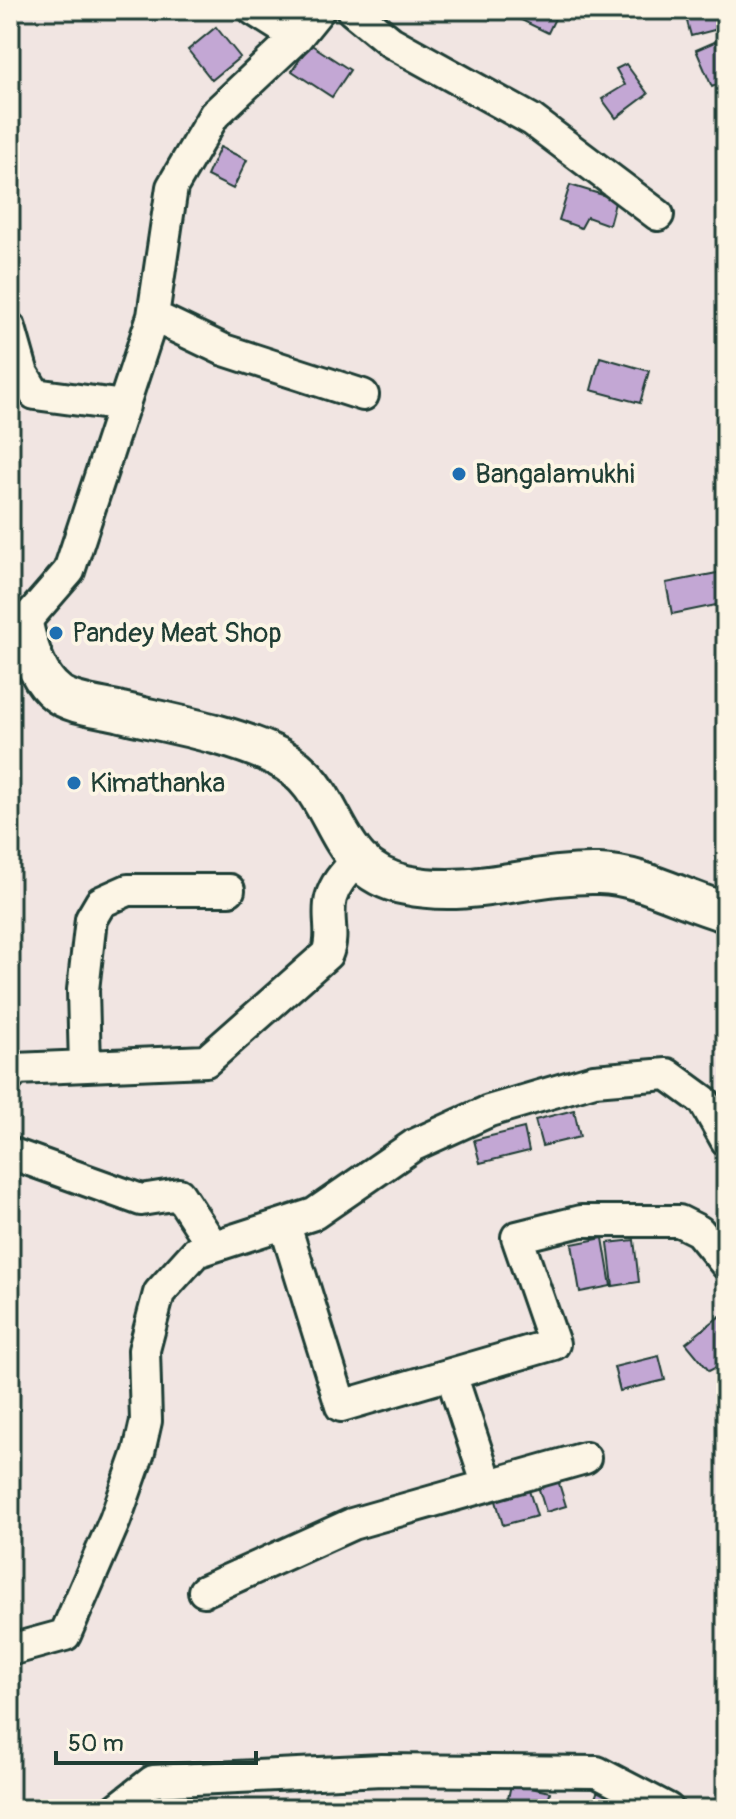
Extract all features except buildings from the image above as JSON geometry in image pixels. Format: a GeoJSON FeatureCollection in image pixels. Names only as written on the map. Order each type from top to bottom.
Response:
{"type":"FeatureCollection","features":[{"type":"Feature","properties":{"kind":"street"},"geometry":{"type":"LineString","coordinates":[[254,10],[297,37]]}},
{"type":"Feature","properties":{"kind":"street"},"geometry":{"type":"LineString","coordinates":[[319,10],[297,37],[214,115],[172,187],[153,316],[69,571],[16,625],[32,661],[57,694],[228,740],[296,767],[323,801],[356,861],[371,873],[405,885],[464,890],[598,873],[622,877],[726,912]]}},
{"type":"Feature","properties":{"kind":"street"},"geometry":{"type":"LineString","coordinates":[[352,10],[391,42],[532,120],[658,215]]}},
{"type":"Feature","properties":{"kind":"street"},"geometry":{"type":"LineString","coordinates":[[153,316],[224,350],[363,395]]}},
{"type":"Feature","properties":{"kind":"street"},"geometry":{"type":"LineString","coordinates":[[10,328],[23,374],[35,394],[124,406]]}},
{"type":"Feature","properties":{"kind":"street"},"geometry":{"type":"LineString","coordinates":[[12,1071],[206,1061],[327,954],[333,940],[330,901],[337,883],[356,861]]}},
{"type":"Feature","properties":{"kind":"street"},"geometry":{"type":"LineString","coordinates":[[85,1066],[83,990],[91,919],[101,902],[128,890],[229,890]]}},
{"type":"Feature","properties":{"kind":"street"},"geometry":{"type":"LineString","coordinates":[[10,1650],[65,1635],[115,1520],[139,1452],[146,1421],[144,1350],[159,1293],[196,1252],[314,1214],[414,1145],[489,1111],[594,1080],[667,1074],[704,1101],[726,1140]]}},
{"type":"Feature","properties":{"kind":"street"},"geometry":{"type":"LineString","coordinates":[[10,1153],[141,1200],[179,1194],[213,1246]]}},
{"type":"Feature","properties":{"kind":"street"},"geometry":{"type":"LineString","coordinates":[[285,1225],[341,1406],[554,1344],[517,1237],[581,1221],[679,1221],[699,1231],[726,1264]]}},
{"type":"Feature","properties":{"kind":"street"},"geometry":{"type":"LineString","coordinates":[[451,1374],[487,1483]]}},
{"type":"Feature","properties":{"kind":"street"},"geometry":{"type":"LineString","coordinates":[[204,1591],[352,1524],[487,1483],[585,1458]]}},
{"type":"Feature","properties":{"kind":"street"},"geometry":{"type":"LineString","coordinates":[[117,1809],[153,1781],[382,1770],[597,1772],[668,1809]]}},
{"type":"Feature","properties":{"kind":"place","name":"Bangalamukhi"},"geometry":{"type":"Point","coordinates":[459,474]}},
{"type":"Feature","properties":{"kind":"place","name":"Pandey Meat Shop"},"geometry":{"type":"Point","coordinates":[56,633]}},
{"type":"Feature","properties":{"kind":"place","name":"Kimathanka"},"geometry":{"type":"Point","coordinates":[74,783]}}]}
